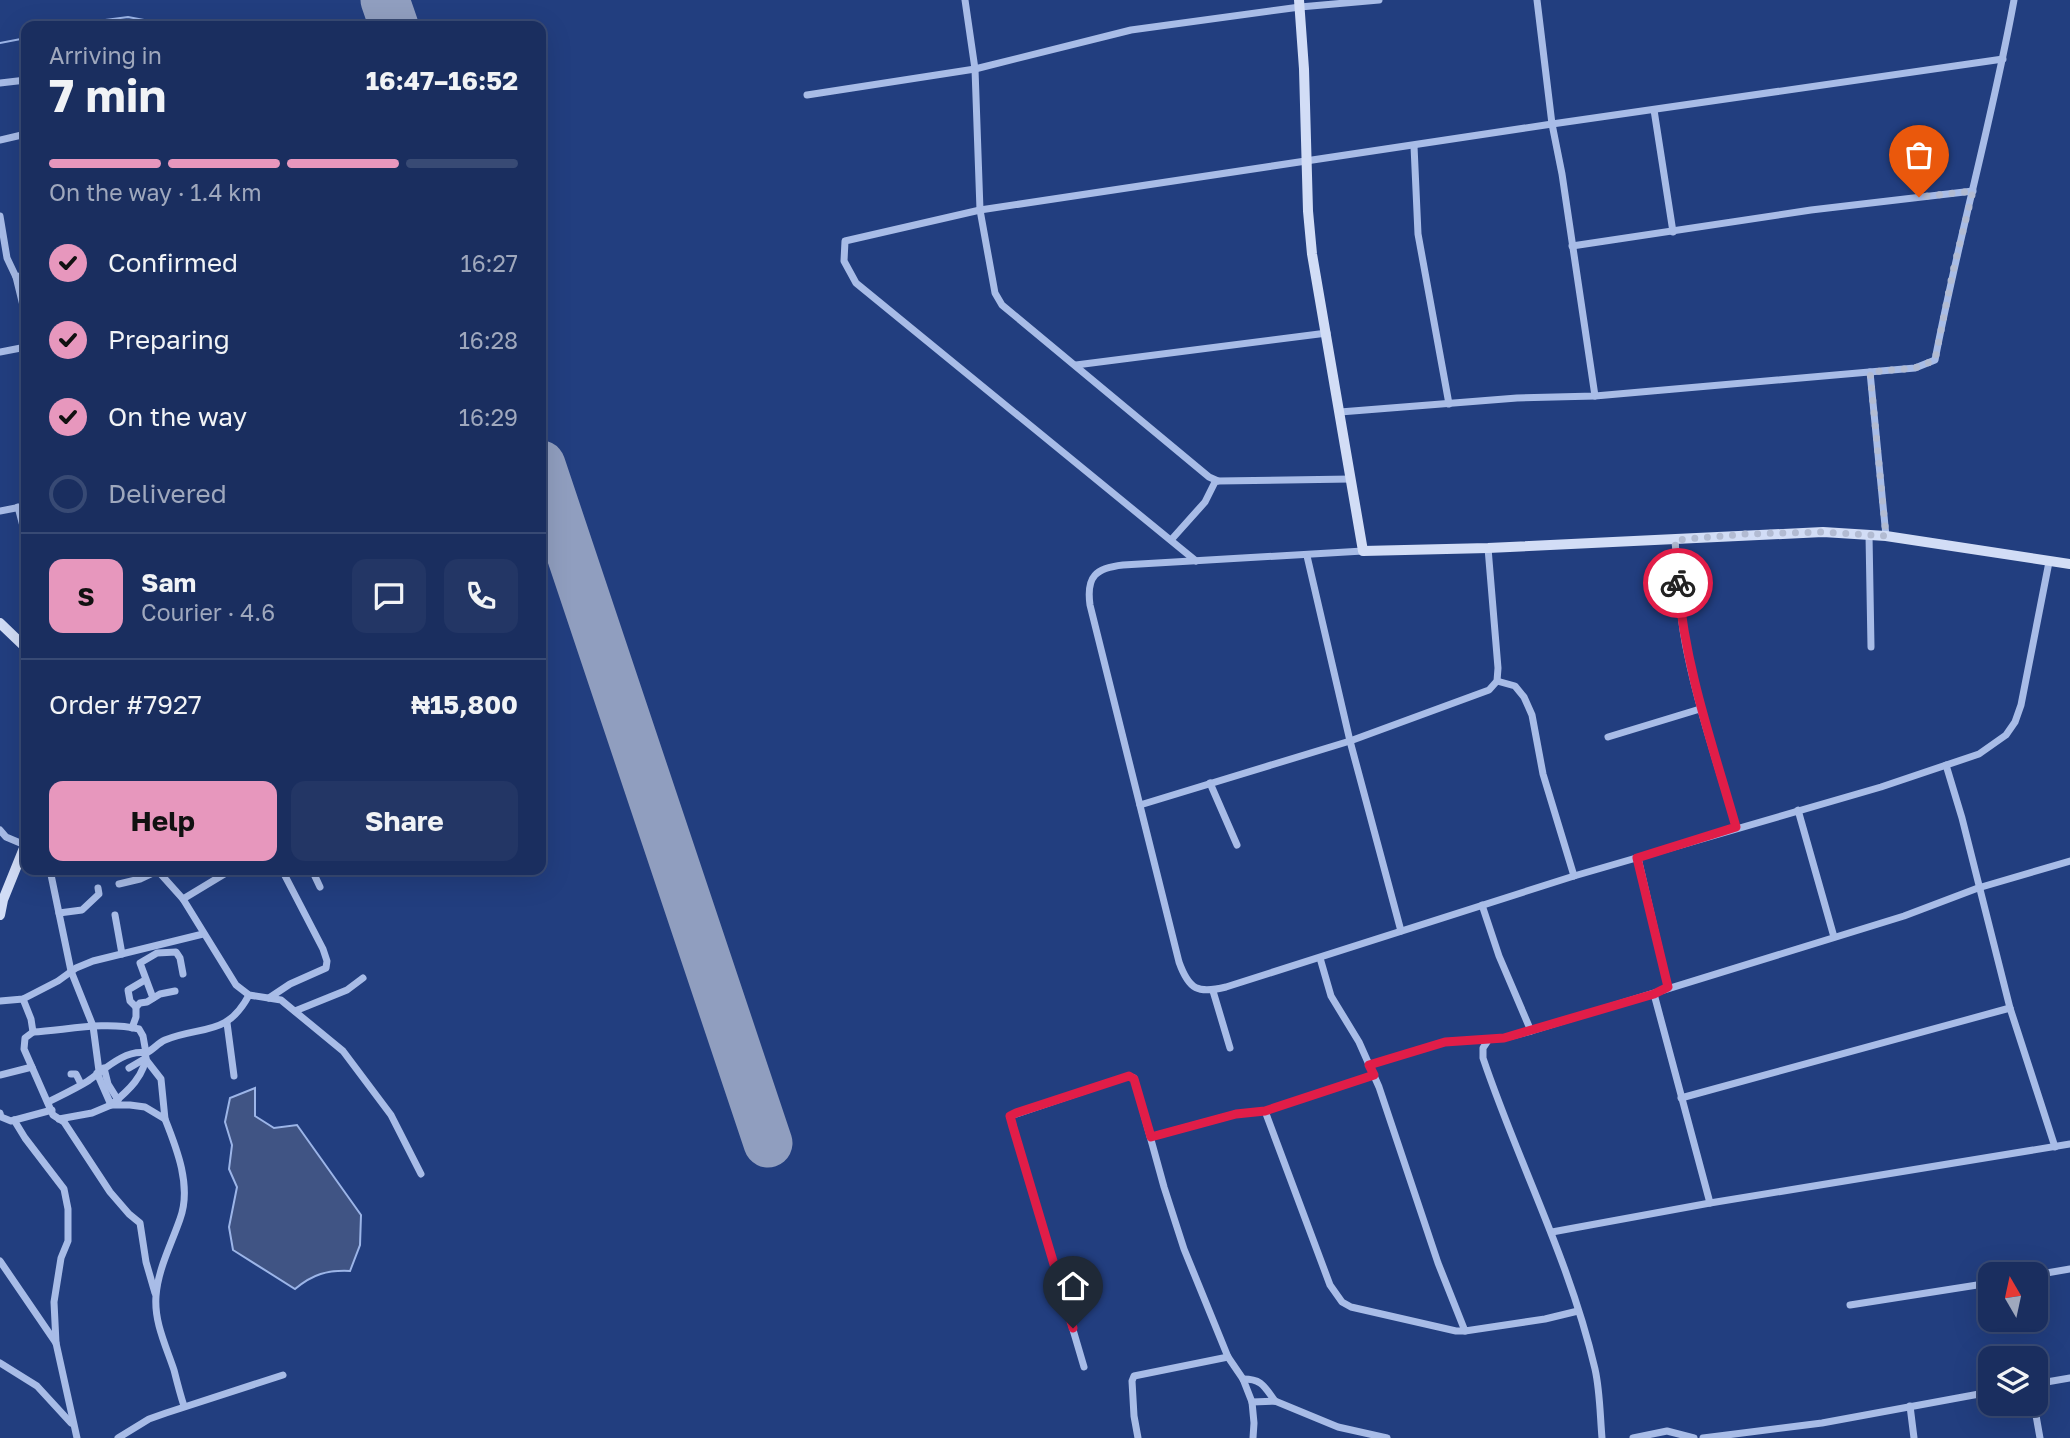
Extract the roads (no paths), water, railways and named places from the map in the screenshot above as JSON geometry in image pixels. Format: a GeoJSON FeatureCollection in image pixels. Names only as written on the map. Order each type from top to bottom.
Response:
{"type":"FeatureCollection","features":[{"type":"Feature","properties":{"kind":"street"},"geometry":{"type":"LineString","coordinates":[[965,0],[975,69],[980,210],[995,293],[1002,305],[1202,473],[1218,481],[1351,479]]}},
{"type":"Feature","properties":{"kind":"street"},"geometry":{"type":"LineString","coordinates":[[807,95],[975,69],[1131,30],[1300,4],[1379,0]]}},
{"type":"Feature","properties":{"kind":"street"},"geometry":{"type":"LineString","coordinates":[[1537,0],[1552,124],[1595,396]]}},
{"type":"Feature","properties":{"kind":"street"},"geometry":{"type":"LineString","coordinates":[[1340,412],[1517,398],[1595,396],[1870,372],[1915,368],[1935,360],[2014,0]]}},
{"type":"Feature","properties":{"kind":"street"},"geometry":{"type":"LineString","coordinates":[[1300,4],[1312,254],[1363,551]]}},
{"type":"Feature","properties":{"kind":"street"},"geometry":{"type":"LineString","coordinates":[[1196,561],[856,283],[844,261],[845,241],[980,210],[2003,59]]}},
{"type":"Feature","properties":{"kind":"street"},"geometry":{"type":"LineString","coordinates":[[0,83],[21,81]]}},
{"type":"Feature","properties":{"kind":"street"},"geometry":{"type":"LineString","coordinates":[[1654,110],[1673,232]]}},
{"type":"Feature","properties":{"kind":"street"},"geometry":{"type":"LineString","coordinates":[[0,140],[21,136]]}},
{"type":"Feature","properties":{"kind":"street"},"geometry":{"type":"LineString","coordinates":[[1413,146],[1418,234],[1449,404]]}},
{"type":"Feature","properties":{"kind":"street"},"geometry":{"type":"LineString","coordinates":[[1572,246],[1811,210],[1973,191]]}},
{"type":"Feature","properties":{"kind":"street"},"geometry":{"type":"LineString","coordinates":[[0,216],[7,258],[16,277],[21,298]]}},
{"type":"Feature","properties":{"kind":"street"},"geometry":{"type":"LineString","coordinates":[[16,277],[21,276]]}},
{"type":"Feature","properties":{"kind":"street"},"geometry":{"type":"LineString","coordinates":[[1076,365],[1327,333]]}},
{"type":"Feature","properties":{"kind":"street"},"geometry":{"type":"LineString","coordinates":[[0,352],[21,349]]}},
{"type":"Feature","properties":{"kind":"street"},"geometry":{"type":"LineString","coordinates":[[1870,372],[1886,536]]}},
{"type":"Feature","properties":{"kind":"street"},"geometry":{"type":"LineString","coordinates":[[1171,540],[1205,502],[1218,481]]}},
{"type":"Feature","properties":{"kind":"street"},"geometry":{"type":"LineString","coordinates":[[0,511],[21,506]]}},
{"type":"Feature","properties":{"kind":"street"},"geometry":{"type":"LineString","coordinates":[[2049,562],[2021,705],[2015,722],[2006,735],[1979,754],[1881,787],[1574,876],[1213,990],[1198,990],[1186,981],[1088,592],[1095,575],[1105,567],[1363,551],[1675,540],[1746,534],[1823,532],[1886,536],[2070,565]]}},
{"type":"Feature","properties":{"kind":"street"},"geometry":{"type":"LineString","coordinates":[[1869,535],[1871,647]]}},
{"type":"Feature","properties":{"kind":"street"},"geometry":{"type":"LineString","coordinates":[[1675,540],[1682,624],[1700,709],[1736,827]]}},
{"type":"Feature","properties":{"kind":"street"},"geometry":{"type":"LineString","coordinates":[[1140,805],[1350,741],[1489,690],[1497,681],[1498,668],[1488,548]]}},
{"type":"Feature","properties":{"kind":"street"},"geometry":{"type":"LineString","coordinates":[[1307,556],[1350,741],[1401,931]]}},
{"type":"Feature","properties":{"kind":"street"},"geometry":{"type":"LineString","coordinates":[[0,623],[21,643]]}},
{"type":"Feature","properties":{"kind":"street"},"geometry":{"type":"LineString","coordinates":[[1497,681],[1515,687],[1524,697],[1532,715],[1543,774],[1574,876]]}},
{"type":"Feature","properties":{"kind":"street"},"geometry":{"type":"LineString","coordinates":[[1608,737],[1700,709]]}},
{"type":"Feature","properties":{"kind":"street"},"geometry":{"type":"LineString","coordinates":[[1945,765],[1962,818],[2010,1008],[2055,1147]]}},
{"type":"Feature","properties":{"kind":"street"},"geometry":{"type":"LineString","coordinates":[[1210,783],[1237,845]]}},
{"type":"Feature","properties":{"kind":"street"},"geometry":{"type":"LineString","coordinates":[[1798,810],[1835,937]]}},
{"type":"Feature","properties":{"kind":"street"},"geometry":{"type":"LineString","coordinates":[[0,830],[3,839],[21,843]]}},
{"type":"Feature","properties":{"kind":"street"},"geometry":{"type":"LineString","coordinates":[[0,915],[3,900],[21,856]]}},
{"type":"Feature","properties":{"kind":"street"},"geometry":{"type":"LineString","coordinates":[[1637,858],[1668,987]]}},
{"type":"Feature","properties":{"kind":"street"},"geometry":{"type":"LineString","coordinates":[[1369,1065],[1445,1042],[1489,1039],[1531,1031],[1904,916],[1978,888],[2070,861]]}},
{"type":"Feature","properties":{"kind":"street"},"geometry":{"type":"LineString","coordinates":[[51,875],[71,971],[93,1026],[100,1071],[114,1102]]}},
{"type":"Feature","properties":{"kind":"street"},"geometry":{"type":"LineString","coordinates":[[119,884],[148,875]]}},
{"type":"Feature","properties":{"kind":"street"},"geometry":{"type":"LineString","coordinates":[[161,875],[183,899],[236,985],[249,996],[281,1000],[344,1051],[391,1115],[421,1174]]}},
{"type":"Feature","properties":{"kind":"street"},"geometry":{"type":"LineString","coordinates":[[183,899],[223,875]]}},
{"type":"Feature","properties":{"kind":"street"},"geometry":{"type":"LineString","coordinates":[[269,998],[290,984],[326,968],[327,961],[285,875]]}},
{"type":"Feature","properties":{"kind":"street"},"geometry":{"type":"LineString","coordinates":[[314,875],[320,887]]}},
{"type":"Feature","properties":{"kind":"street"},"geometry":{"type":"LineString","coordinates":[[59,913],[82,910],[99,894],[98,888]]}},
{"type":"Feature","properties":{"kind":"street"},"geometry":{"type":"LineString","coordinates":[[1482,905],[1495,947],[1531,1031]]}},
{"type":"Feature","properties":{"kind":"street"},"geometry":{"type":"LineString","coordinates":[[115,915],[122,954]]}},
{"type":"Feature","properties":{"kind":"street"},"geometry":{"type":"LineString","coordinates":[[0,1001],[23,999],[93,961],[203,934]]}},
{"type":"Feature","properties":{"kind":"street"},"geometry":{"type":"LineString","coordinates":[[153,998],[140,962],[156,954],[176,952],[183,974]]}},
{"type":"Feature","properties":{"kind":"street"},"geometry":{"type":"LineString","coordinates":[[1320,958],[1331,996],[1359,1042],[1374,1075],[1438,1263],[1465,1331]]}},
{"type":"Feature","properties":{"kind":"street"},"geometry":{"type":"LineString","coordinates":[[295,1011],[347,990],[363,978]]}},
{"type":"Feature","properties":{"kind":"street"},"geometry":{"type":"LineString","coordinates":[[136,1007],[130,1001],[128,990],[145,980]]}},
{"type":"Feature","properties":{"kind":"street"},"geometry":{"type":"LineString","coordinates":[[1213,990],[1230,1048]]}},
{"type":"Feature","properties":{"kind":"street"},"geometry":{"type":"LineString","coordinates":[[132,1028],[139,1003],[175,991]]}},
{"type":"Feature","properties":{"kind":"street"},"geometry":{"type":"LineString","coordinates":[[1654,994],[1710,1203]]}},
{"type":"Feature","properties":{"kind":"street"},"geometry":{"type":"LineString","coordinates":[[129,1068],[147,1057],[162,1041],[227,1023],[240,1013],[249,996]]}},
{"type":"Feature","properties":{"kind":"street"},"geometry":{"type":"LineString","coordinates":[[23,999],[33,1032]]}},
{"type":"Feature","properties":{"kind":"street"},"geometry":{"type":"LineString","coordinates":[[1681,1098],[2010,1008]]}},
{"type":"Feature","properties":{"kind":"street"},"geometry":{"type":"LineString","coordinates":[[227,1023],[234,1076]]}},
{"type":"Feature","properties":{"kind":"street"},"geometry":{"type":"LineString","coordinates":[[156,1297],[164,1257],[181,1217],[184,1196],[179,1160],[165,1119],[162,1079],[147,1057],[143,1036],[139,1030],[132,1028],[93,1026],[33,1032],[27,1035],[23,1042],[53,1115],[64,1122],[110,1192],[128,1214],[140,1223],[163,1342],[184,1406]]}},
{"type":"Feature","properties":{"kind":"street"},"geometry":{"type":"LineString","coordinates":[[1489,1039],[1483,1048],[1483,1058],[1552,1232],[1578,1311],[1595,1372],[1602,1438]]}},
{"type":"Feature","properties":{"kind":"street"},"geometry":{"type":"LineString","coordinates":[[48,1101],[136,1053],[147,1057]]}},
{"type":"Feature","properties":{"kind":"street"},"geometry":{"type":"LineString","coordinates":[[59,1119],[92,1113],[114,1102],[134,1083],[147,1057]]}},
{"type":"Feature","properties":{"kind":"street"},"geometry":{"type":"LineString","coordinates":[[0,1075],[33,1067]]}},
{"type":"Feature","properties":{"kind":"street"},"geometry":{"type":"LineString","coordinates":[[71,1074],[75,1074],[81,1084]]}},
{"type":"Feature","properties":{"kind":"street"},"geometry":{"type":"LineString","coordinates":[[1151,1137],[1236,1114],[1265,1111],[1374,1075]]}},
{"type":"Feature","properties":{"kind":"street"},"geometry":{"type":"LineString","coordinates":[[1084,1367],[1010,1116],[1129,1076],[1134,1079],[1184,1249],[1228,1357],[1243,1379],[1252,1402],[1253,1438]]}},
{"type":"Feature","properties":{"kind":"street"},"geometry":{"type":"LineString","coordinates":[[114,1102],[145,1107],[165,1119]]}},
{"type":"Feature","properties":{"kind":"street"},"geometry":{"type":"LineString","coordinates":[[0,1113],[1,1117],[10,1121],[52,1110]]}},
{"type":"Feature","properties":{"kind":"street"},"geometry":{"type":"LineString","coordinates":[[1265,1111],[1330,1284],[1342,1302],[1351,1307],[1465,1331],[1535,1321],[1578,1311]]}},
{"type":"Feature","properties":{"kind":"street"},"geometry":{"type":"LineString","coordinates":[[14,1120],[64,1189],[68,1209],[68,1241],[61,1258],[54,1302],[56,1343],[76,1437]]}},
{"type":"Feature","properties":{"kind":"street"},"geometry":{"type":"LineString","coordinates":[[1552,1232],[1710,1203],[2070,1144]]}},
{"type":"Feature","properties":{"kind":"street"},"geometry":{"type":"LineString","coordinates":[[0,1261],[56,1343]]}},
{"type":"Feature","properties":{"kind":"street"},"geometry":{"type":"LineString","coordinates":[[2048,1273],[2070,1269]]}},
{"type":"Feature","properties":{"kind":"street"},"geometry":{"type":"LineString","coordinates":[[1850,1305],[1978,1285]]}},
{"type":"Feature","properties":{"kind":"street"},"geometry":{"type":"LineString","coordinates":[[1138,1438],[1134,1416],[1134,1376],[1228,1357]]}},
{"type":"Feature","properties":{"kind":"street"},"geometry":{"type":"LineString","coordinates":[[0,1363],[37,1386],[69,1420],[76,1437]]}},
{"type":"Feature","properties":{"kind":"street"},"geometry":{"type":"LineString","coordinates":[[118,1438],[149,1419],[283,1375]]}},
{"type":"Feature","properties":{"kind":"street"},"geometry":{"type":"LineString","coordinates":[[2048,1382],[2070,1378]]}},
{"type":"Feature","properties":{"kind":"street"},"geometry":{"type":"LineString","coordinates":[[1243,1379],[1255,1379],[1275,1401]]}},
{"type":"Feature","properties":{"kind":"street"},"geometry":{"type":"LineString","coordinates":[[1703,1438],[1822,1423],[1978,1394]]}},
{"type":"Feature","properties":{"kind":"street"},"geometry":{"type":"LineString","coordinates":[[1252,1402],[1275,1401],[1338,1427],[1387,1438]]}},
{"type":"Feature","properties":{"kind":"street"},"geometry":{"type":"LineString","coordinates":[[1910,1406],[1914,1438]]}},
{"type":"Feature","properties":{"kind":"street"},"geometry":{"type":"LineString","coordinates":[[2036,1416],[2040,1438]]}},
{"type":"Feature","properties":{"kind":"street"},"geometry":{"type":"LineString","coordinates":[[1633,1438],[1667,1431],[1694,1438]]}},
{"type":"Feature","properties":{"kind":"water"},"geometry":{"type":"Polygon","coordinates":[[[255,1088],[255,1116],[274,1128],[297,1125],[361,1215],[360,1245],[350,1271],[321,1274],[295,1289],[233,1250],[229,1227],[237,1187],[229,1169],[232,1145],[225,1122],[230,1098],[255,1088]]]}},
{"type":"Feature","properties":{"kind":"waterway"},"geometry":{"type":"LineString","coordinates":[[98,21],[128,17],[149,21]]}},
{"type":"Feature","properties":{"kind":"waterway"},"geometry":{"type":"LineString","coordinates":[[0,43],[21,39]]}}]}
